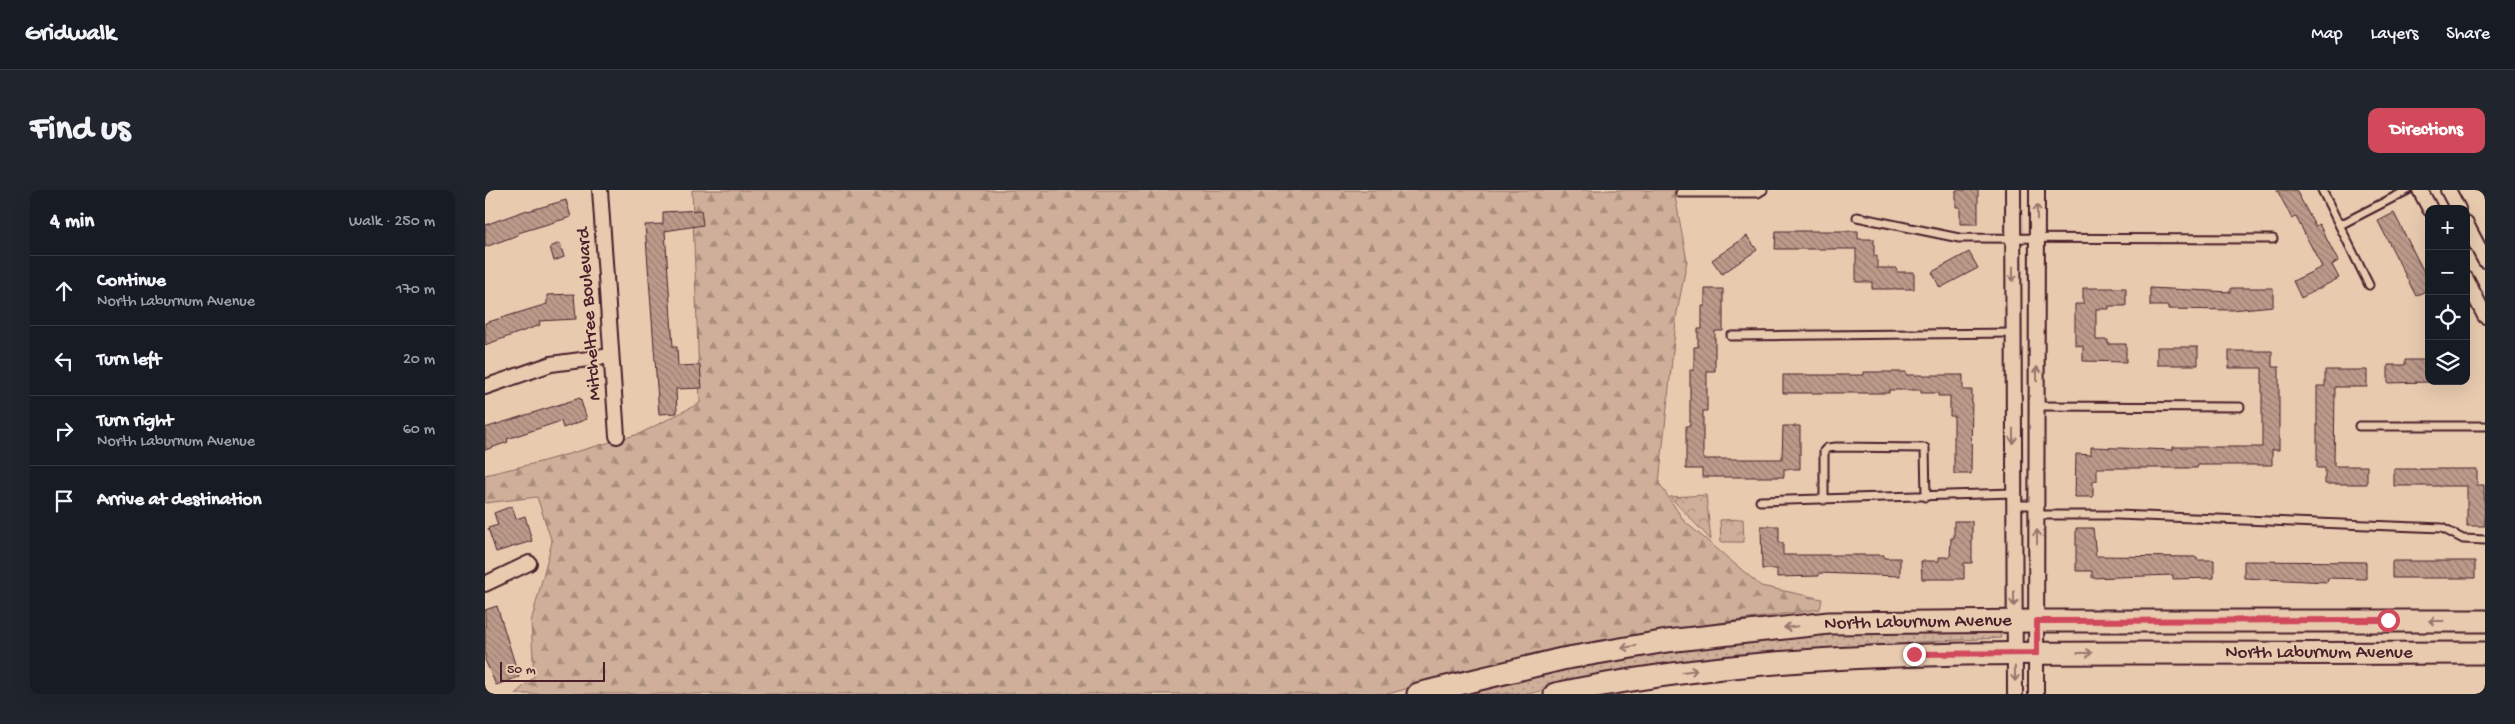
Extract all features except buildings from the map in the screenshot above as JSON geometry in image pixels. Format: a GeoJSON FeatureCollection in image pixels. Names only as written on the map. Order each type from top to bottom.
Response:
{"type":"FeatureCollection","features":[{"type":"Feature","properties":{"kind":"main road","name":"North Laburnum Avenue"},"geometry":{"type":"LineString","coordinates":[[1418,694],[1562,659],[1710,635],[1829,623],[2485,621]]}},
{"type":"Feature","properties":{"kind":"main road","name":"North Laburnum Avenue"},"geometry":{"type":"LineString","coordinates":[[1555,694],[1640,678],[1789,660],[1889,655],[2014,653],[2485,653]]}},
{"type":"Feature","properties":{"kind":"street","name":"Mitcheltree Boulevard"},"geometry":{"type":"LineString","coordinates":[[600,190],[617,436]]}},
{"type":"Feature","properties":{"kind":"street"},"geometry":{"type":"LineString","coordinates":[[2013,190],[2015,694]]}},
{"type":"Feature","properties":{"kind":"street"},"geometry":{"type":"LineString","coordinates":[[2036,694],[2037,190]]}},
{"type":"Feature","properties":{"kind":"street"},"geometry":{"type":"LineString","coordinates":[[2420,190],[2428,205]]}},
{"type":"Feature","properties":{"kind":"street"},"geometry":{"type":"LineString","coordinates":[[2448,190],[2456,205]]}},
{"type":"Feature","properties":{"kind":"street"},"geometry":{"type":"LineString","coordinates":[[2470,232],[2485,260]]}},
{"type":"Feature","properties":{"kind":"street"},"geometry":{"type":"LineString","coordinates":[[2470,287],[2485,316]]}},
{"type":"Feature","properties":{"kind":"street"},"geometry":{"type":"LineString","coordinates":[[485,387],[551,364],[611,356]]}},
{"type":"Feature","properties":{"kind":"street"},"geometry":{"type":"LineString","coordinates":[[485,584],[529,564]]}},
{"type":"Feature","properties":{"kind":"lane"},"geometry":{"type":"LineString","coordinates":[[1680,193],[1758,193],[1763,190]]}},
{"type":"Feature","properties":{"kind":"lane"},"geometry":{"type":"LineString","coordinates":[[2322,190],[2369,286]]}},
{"type":"Feature","properties":{"kind":"lane"},"geometry":{"type":"LineString","coordinates":[[2340,226],[2408,190]]}},
{"type":"Feature","properties":{"kind":"lane"},"geometry":{"type":"LineString","coordinates":[[1857,217],[1959,238],[2013,240],[2273,239]]}},
{"type":"Feature","properties":{"kind":"lane"},"geometry":{"type":"LineString","coordinates":[[1731,336],[2013,333]]}},
{"type":"Feature","properties":{"kind":"lane"},"geometry":{"type":"LineString","coordinates":[[2037,406],[2240,407]]}},
{"type":"Feature","properties":{"kind":"lane"},"geometry":{"type":"LineString","coordinates":[[2359,426],[2485,426]]}},
{"type":"Feature","properties":{"kind":"lane"},"geometry":{"type":"LineString","coordinates":[[1824,500],[1824,451],[1836,447],[1925,448],[1926,497]]}},
{"type":"Feature","properties":{"kind":"lane"},"geometry":{"type":"LineString","coordinates":[[1760,502],[1926,497],[2014,499],[2037,510],[2442,528],[2463,539],[2485,540]]}},
{"type":"Feature","properties":{"kind":"green space"},"geometry":{"type":"Polygon","coordinates":[[[692,190],[1674,190],[1687,261],[1677,312],[1659,483],[1684,521],[1761,586],[1822,599],[1820,609],[1685,628],[1487,666],[1388,694],[515,694],[534,677],[531,622],[552,542],[537,497],[485,503],[485,475],[540,462],[639,434],[700,403],[692,190]]]}},
{"type":"Feature","properties":{"kind":"green space"},"geometry":{"type":"Polygon","coordinates":[[[1706,495],[1711,540],[1670,497],[1706,495]]]}},
{"type":"Feature","properties":{"kind":"green space"},"geometry":{"type":"Polygon","coordinates":[[[1743,519],[1744,542],[1721,542],[1720,520],[1743,519]]]}},
{"type":"Feature","properties":{"kind":"green space"},"geometry":{"type":"Polygon","coordinates":[[[1995,631],[2000,634],[2001,638],[1917,642],[1887,648],[1555,688],[1528,694],[1452,694],[1628,657],[1735,641],[1832,634],[1995,631]]]}},
{"type":"Feature","properties":{"kind":"route"},"geometry":{"type":"LineString","coordinates":[[1914,654],[2037,653],[2037,621],[2388,620]]}}]}
